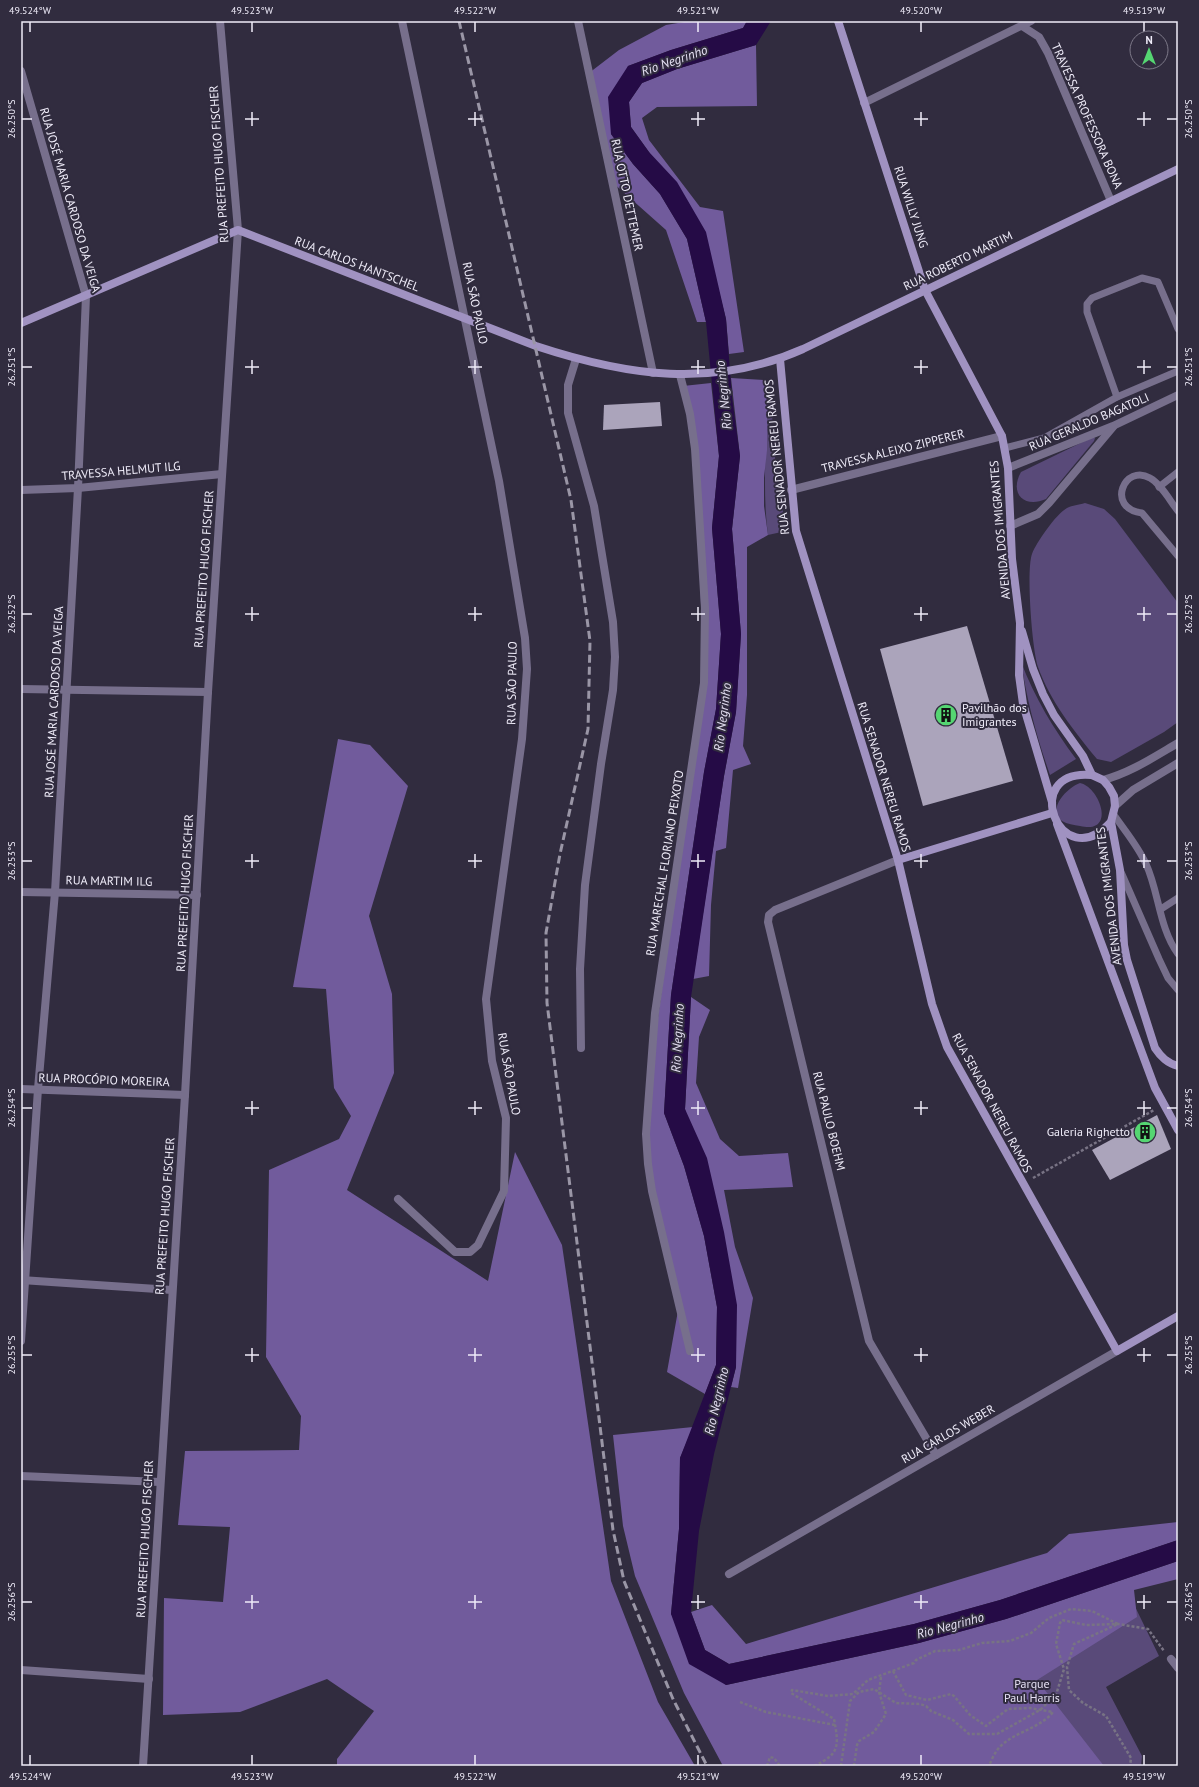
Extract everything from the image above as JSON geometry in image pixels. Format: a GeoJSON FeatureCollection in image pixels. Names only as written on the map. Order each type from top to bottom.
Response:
{"type":"FeatureCollection","features":[{"type":"Feature","properties":{"kind":"main road","name":"RUA WILLY JUNG"},"geometry":{"type":"LineString","coordinates":[[838,21],[925,290],[1002,436]]}},
{"type":"Feature","properties":{"kind":"main road","name":"RUA ROBERTO MARTIM"},"geometry":{"type":"LineString","coordinates":[[696,375],[745,369],[780,359],[1178,169]]}},
{"type":"Feature","properties":{"kind":"main road"},"geometry":{"type":"LineString","coordinates":[[21,323],[238,230]]}},
{"type":"Feature","properties":{"kind":"main road","name":"RUA CARLOS HANTSCHEL"},"geometry":{"type":"LineString","coordinates":[[238,230],[536,346],[576,359],[601,366],[653,373],[696,375]]}},
{"type":"Feature","properties":{"kind":"main road","name":"RUA SENADOR NEREU RAMOS"},"geometry":{"type":"LineString","coordinates":[[780,359],[796,531],[898,860],[939,1028],[956,1066],[1117,1351]]}},
{"type":"Feature","properties":{"kind":"main road","name":"AVENIDA DOS IMIGRANTES"},"geometry":{"type":"LineString","coordinates":[[1002,436],[1008,468],[1010,526],[1020,623],[1019,675],[1023,704],[1052,802]]}},
{"type":"Feature","properties":{"kind":"main road","name":"AVENIDA DOS IMIGRANTES"},"geometry":{"type":"LineString","coordinates":[[1020,623],[1043,694],[1054,715],[1083,756],[1092,775]]}},
{"type":"Feature","properties":{"kind":"main road"},"geometry":{"type":"LineString","coordinates":[[1103,780],[1092,775],[1081,774],[1070,777],[1061,782],[1055,791],[1052,802],[1052,813],[1057,824],[1066,833],[1078,837],[1091,837],[1102,831],[1112,818]]}},
{"type":"Feature","properties":{"kind":"main road","name":"AVENIDA DOS IMIGRANTES"},"geometry":{"type":"LineString","coordinates":[[1103,780],[1110,787],[1114,796],[1115,806],[1112,818],[1120,870],[1124,945],[1127,960],[1154,1048],[1160,1057],[1170,1064],[1178,1066]]}},
{"type":"Feature","properties":{"kind":"main road"},"geometry":{"type":"LineString","coordinates":[[898,860],[1052,813]]}},
{"type":"Feature","properties":{"kind":"main road","name":"AVENIDA DOS IMIGRANTES"},"geometry":{"type":"LineString","coordinates":[[1057,824],[1155,1088],[1178,1130]]}},
{"type":"Feature","properties":{"kind":"main road","name":"RUA CARLOS WEBER"},"geometry":{"type":"LineString","coordinates":[[1117,1351],[1178,1316]]}},
{"type":"Feature","properties":{"kind":"street","name":"RUA PREFEITO HUGO FISCHER"},"geometry":{"type":"LineString","coordinates":[[144,1766],[208,692],[238,230],[220,21]]}},
{"type":"Feature","properties":{"kind":"street","name":"RUA SÃO PAULO"},"geometry":{"type":"LineString","coordinates":[[398,1199],[455,1252],[470,1252],[478,1245],[504,1191],[506,1118],[492,1061],[486,999],[522,739],[527,669],[526,638],[499,481],[402,21]]}},
{"type":"Feature","properties":{"kind":"street","name":"RUA OTTO DETTEMER"},"geometry":{"type":"LineString","coordinates":[[578,21],[653,373]]}},
{"type":"Feature","properties":{"kind":"street"},"geometry":{"type":"LineString","coordinates":[[864,103],[1031,21]]}},
{"type":"Feature","properties":{"kind":"street","name":"TRAVESSA PROFESSORA BONA"},"geometry":{"type":"LineString","coordinates":[[1022,26],[1039,37],[1048,53],[1111,201]]}},
{"type":"Feature","properties":{"kind":"street","name":"RUA JOSÉ MARIA CARDOSO DA VEIGA"},"geometry":{"type":"LineString","coordinates":[[21,71],[86,296],[78,488],[55,892],[23,1280],[21,1341]]}},
{"type":"Feature","properties":{"kind":"street"},"geometry":{"type":"LineString","coordinates":[[576,359],[568,385],[568,413],[594,506],[611,607],[615,657],[613,690],[601,764],[585,885],[580,969],[581,1048]]}},
{"type":"Feature","properties":{"kind":"street","name":"RUA MARECHAL FLORIANO PEIXOTO"},"geometry":{"type":"LineString","coordinates":[[680,375],[690,414],[696,449],[705,608],[704,683],[655,1013],[646,1134],[652,1191],[690,1351]]}},
{"type":"Feature","properties":{"kind":"street","name":"RUA GERALDO BAGATOLI"},"geometry":{"type":"LineString","coordinates":[[1008,468],[1113,426],[1178,396]]}},
{"type":"Feature","properties":{"kind":"street"},"geometry":{"type":"LineString","coordinates":[[1010,526],[1038,514],[1049,503],[1113,426]]}},
{"type":"Feature","properties":{"kind":"street","name":"TRAVESSA ALEIXO ZIPPERER"},"geometry":{"type":"LineString","coordinates":[[791,490],[1002,436]]}},
{"type":"Feature","properties":{"kind":"street","name":"TRAVESSA HELMUT ILG"},"geometry":{"type":"LineString","coordinates":[[21,490],[78,488],[222,474]]}},
{"type":"Feature","properties":{"kind":"street"},"geometry":{"type":"LineString","coordinates":[[21,689],[208,692]]}},
{"type":"Feature","properties":{"kind":"street"},"geometry":{"type":"LineString","coordinates":[[1103,780],[1115,777],[1135,768],[1178,743]]}},
{"type":"Feature","properties":{"kind":"street"},"geometry":{"type":"LineString","coordinates":[[1115,806],[1133,790],[1178,763]]}},
{"type":"Feature","properties":{"kind":"street","name":"RUA PAULO BOEHM"},"geometry":{"type":"LineString","coordinates":[[898,860],[776,910],[769,915],[768,922],[869,1342],[936,1455]]}},
{"type":"Feature","properties":{"kind":"street","name":"RUA MARTIM ILG"},"geometry":{"type":"LineString","coordinates":[[21,892],[197,895]]}},
{"type":"Feature","properties":{"kind":"street","name":"RUA PROCÓPIO MOREIRA"},"geometry":{"type":"LineString","coordinates":[[21,1090],[38,1089],[185,1095]]}},
{"type":"Feature","properties":{"kind":"street"},"geometry":{"type":"LineString","coordinates":[[23,1280],[172,1290]]}},
{"type":"Feature","properties":{"kind":"street","name":"RUA CARLOS WEBER"},"geometry":{"type":"LineString","coordinates":[[729,1574],[1117,1351]]}},
{"type":"Feature","properties":{"kind":"street"},"geometry":{"type":"LineString","coordinates":[[21,1476],[160,1482]]}},
{"type":"Feature","properties":{"kind":"street"},"geometry":{"type":"LineString","coordinates":[[1170,1659],[1178,1668]]}},
{"type":"Feature","properties":{"kind":"street"},"geometry":{"type":"LineString","coordinates":[[21,1670],[149,1679]]}},
{"type":"Feature","properties":{"kind":"lane"},"geometry":{"type":"LineString","coordinates":[[1117,398],[1086,312],[1087,304],[1092,298],[1142,278],[1152,279],[1158,282],[1178,329]]}},
{"type":"Feature","properties":{"kind":"lane"},"geometry":{"type":"LineString","coordinates":[[1005,448],[1044,438],[1117,398],[1178,371]]}},
{"type":"Feature","properties":{"kind":"lane"},"geometry":{"type":"LineString","coordinates":[[1159,487],[1178,472]]}},
{"type":"Feature","properties":{"kind":"lane"},"geometry":{"type":"LineString","coordinates":[[1178,511],[1150,478],[1142,475],[1134,476],[1127,480],[1123,486],[1121,494],[1123,502],[1134,512],[1142,513],[1178,556]]}},
{"type":"Feature","properties":{"kind":"lane"},"geometry":{"type":"LineString","coordinates":[[1112,818],[1146,864],[1172,946],[1178,954]]}},
{"type":"Feature","properties":{"kind":"lane"},"geometry":{"type":"LineString","coordinates":[[1120,870],[1168,978],[1178,990]]}},
{"type":"Feature","properties":{"kind":"lane"},"geometry":{"type":"LineString","coordinates":[[1160,908],[1178,898]]}},
{"type":"Feature","properties":{"kind":"path"},"geometry":{"type":"LineString","coordinates":[[1022,1184],[1164,1105]]}},
{"type":"Feature","properties":{"kind":"path"},"geometry":{"type":"LineString","coordinates":[[814,1766],[828,1760],[835,1752],[836,1731],[834,1719],[791,1693],[792,1690],[828,1696],[853,1694],[868,1680],[881,1677],[914,1663],[916,1660],[935,1651],[959,1650],[986,1643],[1010,1641],[1031,1633],[1049,1618],[1071,1609],[1092,1611],[1118,1624]]}},
{"type":"Feature","properties":{"kind":"path"},"geometry":{"type":"LineString","coordinates":[[841,1766],[850,1700],[859,1692],[869,1689],[874,1689],[896,1703],[920,1704],[926,1706],[932,1711],[953,1720],[969,1734],[974,1735],[996,1734],[1040,1710],[1056,1695],[1064,1672],[1056,1644],[1060,1623],[1062,1620],[1086,1625],[1118,1624],[1148,1629],[1170,1659]]}},
{"type":"Feature","properties":{"kind":"path"},"geometry":{"type":"LineString","coordinates":[[1118,1624],[1074,1644],[1067,1667],[1068,1686],[1069,1690],[1083,1703],[1106,1716],[1131,1758],[1130,1766]]}},
{"type":"Feature","properties":{"kind":"path"},"geometry":{"type":"LineString","coordinates":[[893,1671],[906,1695],[927,1700],[951,1694],[970,1715],[986,1726],[1008,1709],[1030,1708],[1053,1712],[1040,1722],[1019,1733],[1000,1747],[988,1766]]}},
{"type":"Feature","properties":{"kind":"path"},"geometry":{"type":"LineString","coordinates":[[854,1766],[857,1745],[860,1741],[874,1732],[886,1714],[879,1692],[881,1677]]}},
{"type":"Feature","properties":{"kind":"path"},"geometry":{"type":"LineString","coordinates":[[740,1702],[766,1712],[835,1725]]}},
{"type":"Feature","properties":{"kind":"path"},"geometry":{"type":"LineString","coordinates":[[767,1766],[770,1757],[774,1758],[780,1766]]}},
{"type":"Feature","properties":{"kind":"green space"},"geometry":{"type":"Polygon","coordinates":[[[690,21],[747,21],[743,28],[671,50],[628,66],[611,134],[633,164],[660,194],[687,239],[706,322],[697,322],[666,230],[612,182],[589,73],[619,50],[666,25],[690,21]]]}},
{"type":"Feature","properties":{"kind":"green space"},"geometry":{"type":"Polygon","coordinates":[[[756,45],[757,106],[657,107],[642,118],[649,140],[700,207],[723,211],[744,352],[729,354],[726,319],[715,276],[649,152],[631,127],[629,102],[642,83],[677,69],[756,45]]]}},
{"type":"Feature","properties":{"kind":"green space"},"geometry":{"type":"Polygon","coordinates":[[[731,378],[764,380],[767,407],[767,450],[764,478],[764,506],[768,535],[747,547],[747,695],[743,746],[751,764],[733,770],[726,848],[716,851],[711,905],[709,976],[693,979],[724,776],[736,712],[741,634],[732,529],[740,456],[731,378]]]}},
{"type":"Feature","properties":{"kind":"green space"},"geometry":{"type":"Polygon","coordinates":[[[764,380],[771,399],[775,458],[786,531],[768,535],[765,496],[766,419],[764,380]]]}},
{"type":"Feature","properties":{"kind":"green space"},"geometry":{"type":"Polygon","coordinates":[[[711,383],[719,456],[712,528],[721,634],[716,709],[704,772],[671,995],[664,1113],[684,1166],[704,1236],[717,1307],[716,1365],[705,1394],[667,1372],[679,1305],[648,1164],[650,1076],[704,683],[695,449],[683,386],[711,383]]]}},
{"type":"Feature","properties":{"kind":"green space"},"geometry":{"type":"Polygon","coordinates":[[[1093,437],[1095,438],[1094,441],[1046,499],[1038,502],[1031,502],[1021,497],[1017,486],[1021,472],[1093,437]]]}},
{"type":"Feature","properties":{"kind":"green space"},"geometry":{"type":"Polygon","coordinates":[[[1085,503],[1104,509],[1115,519],[1178,603],[1178,722],[1164,732],[1111,762],[1097,759],[1071,727],[1056,704],[1038,667],[1032,627],[1030,563],[1032,554],[1047,529],[1057,516],[1069,507],[1085,503]]]}},
{"type":"Feature","properties":{"kind":"green space"},"geometry":{"type":"Polygon","coordinates":[[[1021,662],[1032,688],[1045,712],[1076,759],[1050,775],[1033,719],[1021,662]]]}},
{"type":"Feature","properties":{"kind":"green space"},"geometry":{"type":"Polygon","coordinates":[[[338,739],[370,745],[408,786],[369,916],[392,994],[394,1073],[347,1190],[488,1281],[515,1152],[562,1245],[611,1581],[658,1702],[695,1766],[337,1766],[337,1759],[374,1711],[327,1679],[240,1712],[163,1715],[164,1598],[223,1602],[230,1527],[178,1525],[185,1451],[299,1450],[301,1416],[266,1357],[269,1170],[339,1139],[351,1116],[334,1088],[326,989],[293,987],[338,739]]]}},
{"type":"Feature","properties":{"kind":"green space"},"geometry":{"type":"Polygon","coordinates":[[[1080,783],[1087,786],[1094,793],[1099,801],[1101,809],[1102,817],[1098,824],[1091,827],[1068,824],[1062,821],[1056,811],[1060,799],[1075,785],[1080,783]]]}},
{"type":"Feature","properties":{"kind":"green space"},"geometry":{"type":"Polygon","coordinates":[[[691,997],[710,1010],[699,1037],[696,1083],[720,1139],[739,1156],[788,1153],[793,1187],[724,1190],[735,1247],[753,1298],[738,1388],[731,1387],[736,1367],[685,1109],[691,997]]]}},
{"type":"Feature","properties":{"kind":"green space","name":"Parque Paul Harris"},"geometry":{"type":"Polygon","coordinates":[[[693,1427],[680,1458],[679,1529],[671,1614],[726,1685],[919,1643],[1006,1619],[1178,1561],[1178,1579],[1134,1590],[1137,1617],[1037,1680],[1104,1766],[723,1766],[684,1693],[635,1576],[623,1526],[613,1435],[693,1427]]]}},
{"type":"Feature","properties":{"kind":"green space"},"geometry":{"type":"Polygon","coordinates":[[[1178,1522],[1178,1540],[1000,1600],[914,1624],[729,1664],[705,1650],[691,1612],[712,1605],[746,1644],[1047,1553],[1069,1534],[1178,1522]]]}},
{"type":"Feature","properties":{"kind":"green space","name":"Parque Paul Harris"},"geometry":{"type":"Polygon","coordinates":[[[1126,1588],[1159,1656],[1106,1687],[1142,1756],[1141,1766],[743,1766],[1126,1588]]]}},
{"type":"Feature","properties":{"kind":"water","name":"Rio Negrinho"},"geometry":{"type":"Polygon","coordinates":[[[747,21],[771,21],[756,45],[677,69],[642,83],[629,102],[631,127],[649,152],[677,182],[706,232],[726,319],[732,397],[740,456],[732,529],[741,634],[736,712],[724,776],[691,997],[685,1109],[707,1158],[724,1232],[737,1305],[736,1367],[714,1454],[699,1531],[691,1612],[705,1650],[729,1664],[914,1624],[1000,1600],[1178,1540],[1178,1561],[1006,1619],[919,1643],[726,1685],[689,1664],[671,1614],[679,1529],[680,1458],[716,1365],[717,1307],[704,1236],[684,1166],[664,1113],[671,995],[704,772],[716,709],[721,634],[712,528],[719,456],[706,322],[687,239],[660,194],[633,164],[611,134],[608,97],[628,66],[671,50],[743,28],[747,21]]]}},
{"type":"Feature","properties":{"kind":"building"},"geometry":{"type":"Polygon","coordinates":[[[660,402],[662,426],[603,430],[604,405],[660,402]]]}},
{"type":"Feature","properties":{"kind":"building","name":"Pavilhão dos Imigrantes"},"geometry":{"type":"Polygon","coordinates":[[[967,626],[1013,781],[923,806],[880,649],[967,626]]]}},
{"type":"Feature","properties":{"kind":"building","name":"Galeria Righetto"},"geometry":{"type":"Polygon","coordinates":[[[1157,1115],[1171,1149],[1110,1180],[1092,1150],[1157,1115]]]}},
{"type":"Feature","properties":{"kind":"railway"},"geometry":{"type":"LineString","coordinates":[[459,21],[571,500],[590,641],[588,729],[560,854],[546,933],[547,1003],[613,1530],[624,1581],[673,1699],[707,1766]]}},
{"type":"Feature","properties":{"kind":"place","name":"Pavilhão dos Imigrantes"},"geometry":{"type":"Point","coordinates":[946,715]}},
{"type":"Feature","properties":{"kind":"place","name":"Galeria Righetto"},"geometry":{"type":"Point","coordinates":[1145,1132]}}]}
